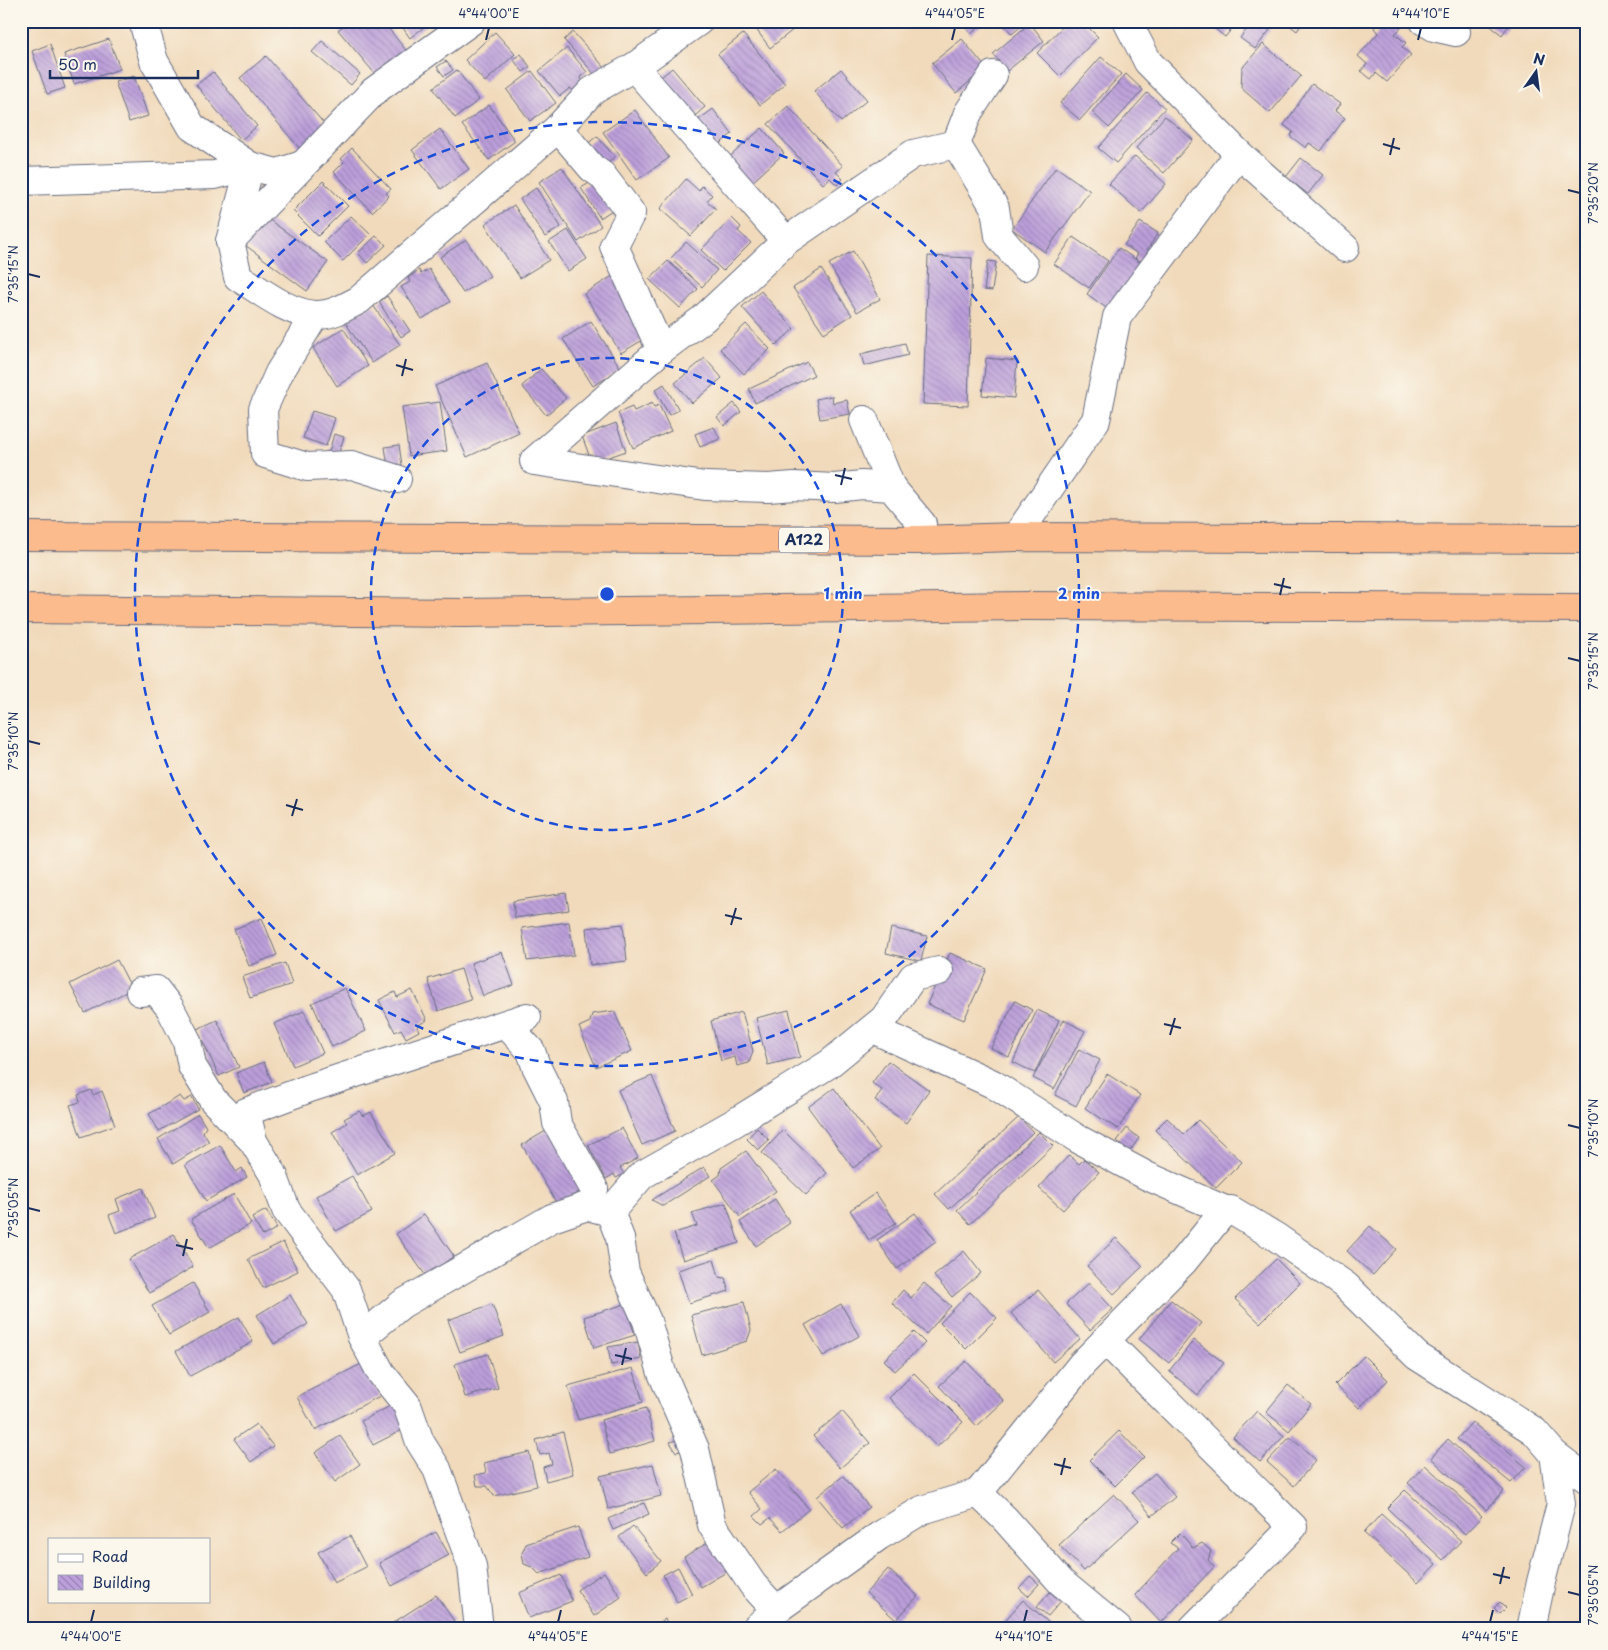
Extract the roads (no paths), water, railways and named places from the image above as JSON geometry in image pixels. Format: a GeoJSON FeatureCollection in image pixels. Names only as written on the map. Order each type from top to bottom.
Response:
{"type":"FeatureCollection","features":[{"type":"Feature","properties":{"kind":"highway","name":"A122"},"geometry":{"type":"LineString","coordinates":[[21,536],[918,540],[1016,537],[1587,540]]}},
{"type":"Feature","properties":{"kind":"highway"},"geometry":{"type":"LineString","coordinates":[[21,609],[465,613],[1024,606],[1587,608]]}},
{"type":"Feature","properties":{"kind":"street"},"geometry":{"type":"LineString","coordinates":[[143,21],[154,62],[192,127],[250,166],[277,172],[302,165]]}},
{"type":"Feature","properties":{"kind":"street"},"geometry":{"type":"LineString","coordinates":[[230,241],[374,91],[471,21]]}},
{"type":"Feature","properties":{"kind":"street"},"geometry":{"type":"LineString","coordinates":[[250,166],[230,241],[238,276],[287,307],[315,315],[338,311],[359,300],[558,128],[592,91],[634,67],[699,21]]}},
{"type":"Feature","properties":{"kind":"street"},"geometry":{"type":"LineString","coordinates":[[1126,21],[1148,62],[1239,154],[1345,248]]}},
{"type":"Feature","properties":{"kind":"street"},"geometry":{"type":"LineString","coordinates":[[1424,21],[1434,27],[1456,32]]}},
{"type":"Feature","properties":{"kind":"street"},"geometry":{"type":"LineString","coordinates":[[634,67],[786,241]]}},
{"type":"Feature","properties":{"kind":"street"},"geometry":{"type":"LineString","coordinates":[[956,144],[968,113],[993,75]]}},
{"type":"Feature","properties":{"kind":"street"},"geometry":{"type":"LineString","coordinates":[[558,128],[592,168],[602,175],[631,213],[614,246],[639,297],[660,350]]}},
{"type":"Feature","properties":{"kind":"street"},"geometry":{"type":"LineString","coordinates":[[890,487],[862,485],[835,488],[705,486],[534,461],[660,350],[703,320],[786,241],[914,154],[956,144]]}},
{"type":"Feature","properties":{"kind":"street"},"geometry":{"type":"LineString","coordinates":[[956,144],[996,208],[999,236],[1024,266]]}},
{"type":"Feature","properties":{"kind":"street"},"geometry":{"type":"LineString","coordinates":[[1016,537],[1096,420],[1117,317],[1239,154]]}},
{"type":"Feature","properties":{"kind":"street"},"geometry":{"type":"LineString","coordinates":[[21,181],[215,175],[250,166]]}},
{"type":"Feature","properties":{"kind":"street"},"geometry":{"type":"LineString","coordinates":[[315,315],[279,373],[263,409],[265,454],[307,467],[352,465],[397,479]]}},
{"type":"Feature","properties":{"kind":"street"},"geometry":{"type":"LineString","coordinates":[[864,420],[890,487],[922,524],[918,540]]}},
{"type":"Feature","properties":{"kind":"street"},"geometry":{"type":"LineString","coordinates":[[610,1212],[642,1175],[734,1124],[829,1064],[884,1020],[913,977],[940,971]]}},
{"type":"Feature","properties":{"kind":"street"},"geometry":{"type":"LineString","coordinates":[[140,992],[156,990],[170,1008],[187,1041],[192,1066],[213,1100],[253,1141],[273,1174],[286,1210],[346,1289],[362,1337],[381,1373],[407,1405],[420,1442],[437,1469],[472,1566],[479,1629]]}},
{"type":"Feature","properties":{"kind":"street"},"geometry":{"type":"LineString","coordinates":[[253,1141],[246,1112],[392,1061],[517,1021],[554,1102],[556,1123],[594,1189]]}},
{"type":"Feature","properties":{"kind":"street"},"geometry":{"type":"LineString","coordinates":[[873,1029],[993,1084],[1086,1144],[1147,1176],[1225,1210],[1231,1210],[1244,1216],[1346,1286],[1417,1356],[1534,1431],[1554,1454],[1587,1479]]}},
{"type":"Feature","properties":{"kind":"street"},"geometry":{"type":"LineString","coordinates":[[362,1337],[402,1304],[552,1218],[587,1206],[610,1212]]}},
{"type":"Feature","properties":{"kind":"street"},"geometry":{"type":"LineString","coordinates":[[755,1629],[776,1610],[879,1536],[922,1510],[978,1493],[1082,1364],[1183,1262],[1225,1210]]}},
{"type":"Feature","properties":{"kind":"street"},"geometry":{"type":"LineString","coordinates":[[610,1212],[620,1238],[625,1272],[647,1321],[662,1372],[695,1449],[712,1525],[753,1586],[776,1610]]}},
{"type":"Feature","properties":{"kind":"street"},"geometry":{"type":"LineString","coordinates":[[1105,1340],[1293,1527],[1192,1629]]}},
{"type":"Feature","properties":{"kind":"street"},"geometry":{"type":"LineString","coordinates":[[1531,1629],[1561,1504],[1554,1454]]}},
{"type":"Feature","properties":{"kind":"street"},"geometry":{"type":"LineString","coordinates":[[978,1493],[1005,1519],[1061,1582],[1118,1629]]}}]}
